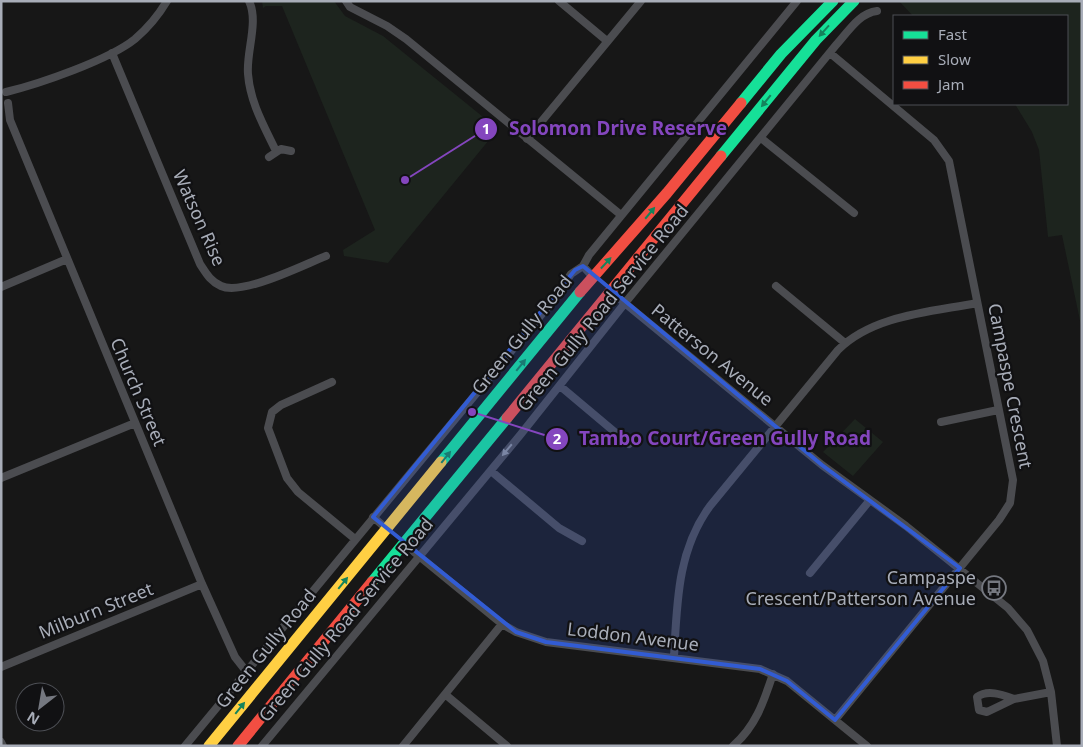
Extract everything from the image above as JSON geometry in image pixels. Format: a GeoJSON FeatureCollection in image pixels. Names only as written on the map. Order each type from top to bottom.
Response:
{"type":"FeatureCollection","features":[{"type":"Feature","properties":{"kind":"main road","name":"Green Gully Road"},"geometry":{"type":"LineString","coordinates":[[209,746],[593,277],[667,193],[781,54],[834,1]]}},
{"type":"Feature","properties":{"kind":"main road"},"geometry":{"type":"LineString","coordinates":[[238,746],[816,40],[854,1]]}},
{"type":"Feature","properties":{"kind":"main road"},"geometry":{"type":"LineString","coordinates":[[593,277],[610,290]]}},
{"type":"Feature","properties":{"kind":"main road"},"geometry":{"type":"LineString","coordinates":[[387,529],[403,543]]}},
{"type":"Feature","properties":{"kind":"street"},"geometry":{"type":"LineString","coordinates":[[4,97],[112,53],[144,31],[167,1]]}},
{"type":"Feature","properties":{"kind":"street"},"geometry":{"type":"LineString","coordinates":[[249,1],[252,11],[248,56],[250,91],[276,151]]}},
{"type":"Feature","properties":{"kind":"street"},"geometry":{"type":"LineString","coordinates":[[346,1],[355,10],[387,26],[406,40],[621,216]]}},
{"type":"Feature","properties":{"kind":"street"},"geometry":{"type":"LineString","coordinates":[[559,1],[607,41]]}},
{"type":"Feature","properties":{"kind":"street"},"geometry":{"type":"LineString","coordinates":[[528,139],[641,1]]}},
{"type":"Feature","properties":{"kind":"street"},"geometry":{"type":"LineString","coordinates":[[185,746],[556,297],[570,274],[583,266],[589,255],[797,1]]}},
{"type":"Feature","properties":{"kind":"street","name":"Green Gully Road Service Road"},"geometry":{"type":"LineString","coordinates":[[262,746],[491,471],[625,303],[830,53],[866,13],[877,11]]}},
{"type":"Feature","properties":{"kind":"street","name":"Watson Rise"},"geometry":{"type":"LineString","coordinates":[[112,53],[200,264],[210,279],[221,286],[235,289],[255,284],[326,256]]}},
{"type":"Feature","properties":{"kind":"street","name":"Campaspe Crescent"},"geometry":{"type":"LineString","coordinates":[[830,53],[934,140],[949,161],[998,410],[1014,480],[1012,496],[999,520],[835,720]]}},
{"type":"Feature","properties":{"kind":"street","name":"Church Street"},"geometry":{"type":"LineString","coordinates":[[4,97],[10,120],[202,584],[235,657],[246,671]]}},
{"type":"Feature","properties":{"kind":"street"},"geometry":{"type":"LineString","coordinates":[[761,138],[854,214]]}},
{"type":"Feature","properties":{"kind":"street"},"geometry":{"type":"LineString","coordinates":[[270,157],[276,151],[291,151]]}},
{"type":"Feature","properties":{"kind":"street"},"geometry":{"type":"LineString","coordinates":[[1,287],[67,259]]}},
{"type":"Feature","properties":{"kind":"street","name":"Green Gully Road Service Road"},"geometry":{"type":"LineString","coordinates":[[583,266],[593,277]]}},
{"type":"Feature","properties":{"kind":"street"},"geometry":{"type":"LineString","coordinates":[[776,286],[845,343]]}},
{"type":"Feature","properties":{"kind":"street","name":"Patterson Avenue"},"geometry":{"type":"LineString","coordinates":[[610,290],[833,473],[960,568],[1008,608],[1028,630],[1043,661],[1051,692],[1057,746]]}},
{"type":"Feature","properties":{"kind":"street"},"geometry":{"type":"LineString","coordinates":[[674,657],[679,590],[688,544],[710,506],[845,343],[880,324],[978,302]]}},
{"type":"Feature","properties":{"kind":"street"},"geometry":{"type":"LineString","coordinates":[[332,382],[280,405],[272,412],[268,428],[287,478],[298,492],[355,539]]}},
{"type":"Feature","properties":{"kind":"street"},"geometry":{"type":"LineString","coordinates":[[560,386],[629,444]]}},
{"type":"Feature","properties":{"kind":"street"},"geometry":{"type":"LineString","coordinates":[[941,422],[998,410]]}},
{"type":"Feature","properties":{"kind":"street"},"geometry":{"type":"LineString","coordinates":[[1,478],[135,423]]}},
{"type":"Feature","properties":{"kind":"street"},"geometry":{"type":"LineString","coordinates":[[491,471],[559,528],[582,541]]}},
{"type":"Feature","properties":{"kind":"street"},"geometry":{"type":"LineString","coordinates":[[810,573],[870,500]]}},
{"type":"Feature","properties":{"kind":"street"},"geometry":{"type":"LineString","coordinates":[[374,517],[387,529]]}},
{"type":"Feature","properties":{"kind":"street","name":"Loddon Avenue"},"geometry":{"type":"LineString","coordinates":[[403,543],[502,624],[516,632],[546,642],[747,666],[773,674],[792,685],[867,746]]}},
{"type":"Feature","properties":{"kind":"street","name":"Milburn Street"},"geometry":{"type":"LineString","coordinates":[[1,666],[202,584]]}},
{"type":"Feature","properties":{"kind":"street"},"geometry":{"type":"LineString","coordinates":[[403,746],[502,624]]}},
{"type":"Feature","properties":{"kind":"street"},"geometry":{"type":"LineString","coordinates":[[733,746],[745,734],[757,716],[773,674]]}},
{"type":"Feature","properties":{"kind":"street"},"geometry":{"type":"LineString","coordinates":[[1014,698],[1051,692]]}},
{"type":"Feature","properties":{"kind":"street"},"geometry":{"type":"LineString","coordinates":[[446,695],[507,746]]}},
{"type":"Feature","properties":{"kind":"highlighted area"},"geometry":{"type":"Polygon","coordinates":[[[583,266],[822,465],[960,568],[835,720],[787,681],[760,669],[546,642],[516,632],[373,517],[575,270],[583,266]]]}},
{"type":"Feature","properties":{"kind":"shaded area"},"geometry":{"type":"Polygon","coordinates":[[[262,1],[334,1],[345,16],[383,36],[498,129],[388,263],[344,256],[343,250],[375,230],[282,6],[266,6],[263,8],[262,1]]]}},
{"type":"Feature","properties":{"kind":"shaded area"},"geometry":{"type":"Polygon","coordinates":[[[899,1],[1082,1],[1082,330],[1062,235],[1048,237],[1039,150],[1032,132],[1016,105],[1068,105],[1068,15],[912,15],[899,1]]]}},
{"type":"Feature","properties":{"kind":"shaded area"},"geometry":{"type":"Polygon","coordinates":[[[855,419],[883,442],[853,476],[823,452],[855,419]]]}},
{"type":"Feature","properties":{"kind":"traffic: fast"},"geometry":{"type":"LineString","coordinates":[[741,103],[781,54],[833,1]]}},
{"type":"Feature","properties":{"kind":"traffic: fast"},"geometry":{"type":"LineString","coordinates":[[721,156],[816,40],[854,1]]}},
{"type":"Feature","properties":{"kind":"traffic: fast"},"geometry":{"type":"LineString","coordinates":[[441,462],[580,292]]}},
{"type":"Feature","properties":{"kind":"traffic: fast"},"geometry":{"type":"LineString","coordinates":[[372,582],[507,418]]}},
{"type":"Feature","properties":{"kind":"traffic: slow"},"geometry":{"type":"LineString","coordinates":[[209,746],[441,462]]}},
{"type":"Feature","properties":{"kind":"traffic: jam"},"geometry":{"type":"LineString","coordinates":[[580,292],[667,193],[741,103]]}},
{"type":"Feature","properties":{"kind":"traffic: jam"},"geometry":{"type":"LineString","coordinates":[[507,418],[721,156]]}},
{"type":"Feature","properties":{"kind":"traffic: jam"},"geometry":{"type":"LineString","coordinates":[[238,746],[372,582]]}},
{"type":"Feature","properties":{"kind":"place","name":"Solomon Drive Reserve"},"geometry":{"type":"Point","coordinates":[405,180]}},
{"type":"Feature","properties":{"kind":"place","name":"Tambo Court/Green Gully Road"},"geometry":{"type":"Point","coordinates":[472,412]}},
{"type":"Feature","properties":{"kind":"place","name":"Campaspe Crescent/Patterson Avenue"},"geometry":{"type":"Point","coordinates":[994,588]}}]}
